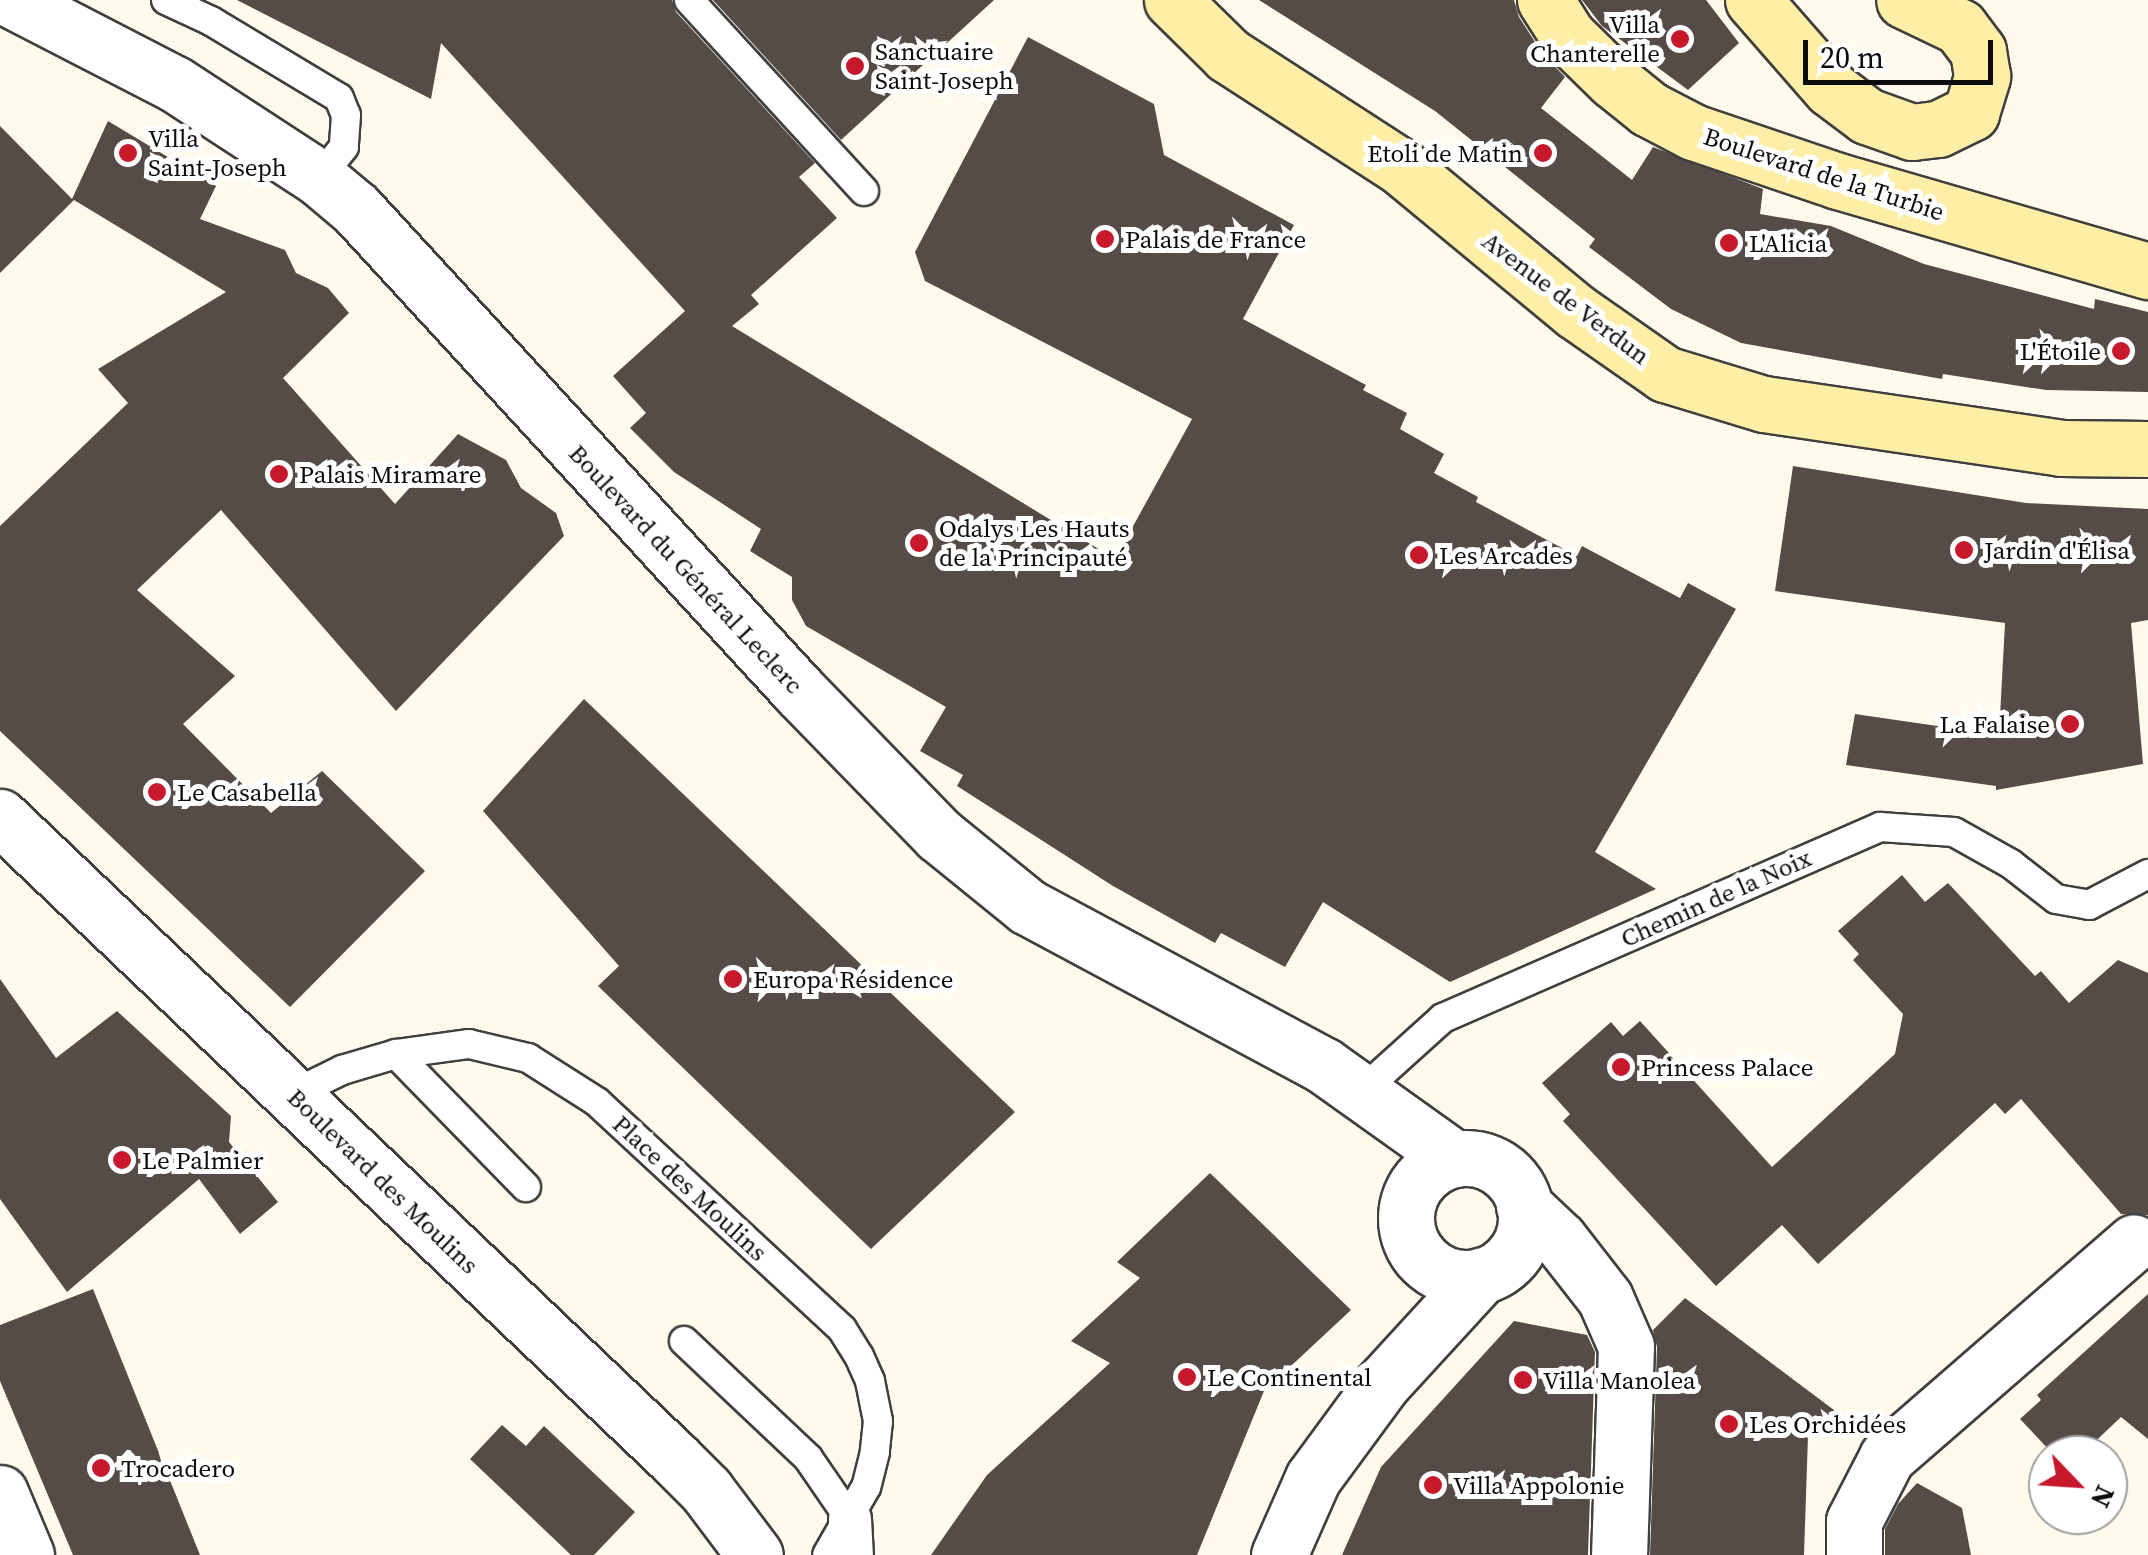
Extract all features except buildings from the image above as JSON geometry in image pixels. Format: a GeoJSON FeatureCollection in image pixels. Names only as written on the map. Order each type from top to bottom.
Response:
{"type":"FeatureCollection","features":[{"type":"Feature","properties":{"kind":"main road","name":"Avenue de Verdun"},"geometry":{"type":"LineString","coordinates":[[1172,0],[1228,55],[1400,168],[1574,311],[1665,374],[1764,404],[2061,448],[2148,449]]}},
{"type":"Feature","properties":{"kind":"main road","name":"Boulevard de la Turbie"},"geometry":{"type":"LineString","coordinates":[[1546,0],[1568,36],[1612,80],[1649,109],[1693,132],[1838,181],[2148,272]]}},
{"type":"Feature","properties":{"kind":"main road"},"geometry":{"type":"LineString","coordinates":[[1753,0],[1831,89],[1867,116],[1912,132],[1938,128],[1971,113],[1982,76],[1978,51],[1960,26],[1904,0]]}},
{"type":"Feature","properties":{"kind":"street","name":"Boulevard du Général Leclerc"},"geometry":{"type":"LineString","coordinates":[[12,0],[176,84],[319,178],[417,272],[799,691],[939,835],[1028,907],[1323,1066],[1455,1159]]}},
{"type":"Feature","properties":{"kind":"street","name":"Boulevard des Moulins"},"geometry":{"type":"LineString","coordinates":[[0,817],[674,1458],[706,1490],[755,1555]]}},
{"type":"Feature","properties":{"kind":"street"},"geometry":{"type":"LineString","coordinates":[[1372,1101],[1403,1161],[1406,1218],[1417,1254],[1382,1384]]}},
{"type":"Feature","properties":{"kind":"street"},"geometry":{"type":"LineString","coordinates":[[1279,1555],[1314,1478],[1382,1384],[1506,1246],[1506,1172],[1473,1158],[1455,1159],[1426,1173],[1408,1199]]}},
{"type":"Feature","properties":{"kind":"street"},"geometry":{"type":"LineString","coordinates":[[1854,1555],[1854,1521],[1887,1456],[2134,1242]]}},
{"type":"Feature","properties":{"kind":"street"},"geometry":{"type":"LineString","coordinates":[[1417,1254],[1445,1275],[1506,1246]]}},
{"type":"Feature","properties":{"kind":"street"},"geometry":{"type":"LineString","coordinates":[[1506,1246],[1606,1298],[1626,1346],[1619,1555]]}},
{"type":"Feature","properties":{"kind":"street"},"geometry":{"type":"LineString","coordinates":[[0,1493],[26,1555]]}},
{"type":"Feature","properties":{"kind":"lane"},"geometry":{"type":"LineString","coordinates":[[166,0],[210,21],[339,98],[346,114],[344,146],[319,178]]}},
{"type":"Feature","properties":{"kind":"lane"},"geometry":{"type":"LineString","coordinates":[[689,0],[864,190]]}},
{"type":"Feature","properties":{"kind":"lane","name":"Chemin de la Noix"},"geometry":{"type":"LineString","coordinates":[[1372,1101],[1443,1018],[1880,826],[1954,832],[2011,864],[2056,899],[2089,905],[2148,874]]}},
{"type":"Feature","properties":{"kind":"lane","name":"Place des Moulins"},"geometry":{"type":"LineString","coordinates":[[293,1094],[342,1070],[396,1054],[469,1044],[496,1047],[552,1070],[632,1133],[842,1329],[870,1381],[878,1422],[866,1487],[851,1537],[827,1555]]}},
{"type":"Feature","properties":{"kind":"lane"},"geometry":{"type":"LineString","coordinates":[[396,1054],[526,1187]]}},
{"type":"Feature","properties":{"kind":"lane"},"geometry":{"type":"LineString","coordinates":[[684,1342],[808,1458],[851,1537]]}},
{"type":"Feature","properties":{"kind":"place","name":"Villa Chanterelle"},"geometry":{"type":"Point","coordinates":[1680,39]}},
{"type":"Feature","properties":{"kind":"place","name":"Sanctuaire Saint-Joseph"},"geometry":{"type":"Point","coordinates":[855,66]}},
{"type":"Feature","properties":{"kind":"place","name":"Villa Saint-Joseph"},"geometry":{"type":"Point","coordinates":[128,153]}},
{"type":"Feature","properties":{"kind":"place","name":"Etoli de Matin"},"geometry":{"type":"Point","coordinates":[1543,153]}},
{"type":"Feature","properties":{"kind":"place","name":"Palais de France"},"geometry":{"type":"Point","coordinates":[1105,239]}},
{"type":"Feature","properties":{"kind":"place","name":"L'Alicia"},"geometry":{"type":"Point","coordinates":[1729,243]}},
{"type":"Feature","properties":{"kind":"place","name":"L'Étoile"},"geometry":{"type":"Point","coordinates":[2121,351]}},
{"type":"Feature","properties":{"kind":"place","name":"Palais Miramare"},"geometry":{"type":"Point","coordinates":[279,474]}},
{"type":"Feature","properties":{"kind":"place","name":"Odalys Les Hauts de la Principauté"},"geometry":{"type":"Point","coordinates":[919,543]}},
{"type":"Feature","properties":{"kind":"place","name":"Jardin d'Élisa"},"geometry":{"type":"Point","coordinates":[1964,550]}},
{"type":"Feature","properties":{"kind":"place","name":"Les Arcades"},"geometry":{"type":"Point","coordinates":[1419,555]}},
{"type":"Feature","properties":{"kind":"place","name":"La Falaise"},"geometry":{"type":"Point","coordinates":[2070,724]}},
{"type":"Feature","properties":{"kind":"place","name":"Le Casabella"},"geometry":{"type":"Point","coordinates":[157,792]}},
{"type":"Feature","properties":{"kind":"place","name":"Europa Résidence"},"geometry":{"type":"Point","coordinates":[733,979]}},
{"type":"Feature","properties":{"kind":"place","name":"Princess Palace"},"geometry":{"type":"Point","coordinates":[1621,1067]}},
{"type":"Feature","properties":{"kind":"place","name":"Le Palmier"},"geometry":{"type":"Point","coordinates":[122,1160]}},
{"type":"Feature","properties":{"kind":"place","name":"Le Continental"},"geometry":{"type":"Point","coordinates":[1187,1377]}},
{"type":"Feature","properties":{"kind":"place","name":"Villa Manolea"},"geometry":{"type":"Point","coordinates":[1523,1380]}},
{"type":"Feature","properties":{"kind":"place","name":"Les Orchidées"},"geometry":{"type":"Point","coordinates":[1729,1424]}},
{"type":"Feature","properties":{"kind":"place","name":"Trocadero"},"geometry":{"type":"Point","coordinates":[101,1468]}},
{"type":"Feature","properties":{"kind":"place","name":"Villa Appolonie"},"geometry":{"type":"Point","coordinates":[1433,1485]}}]}
